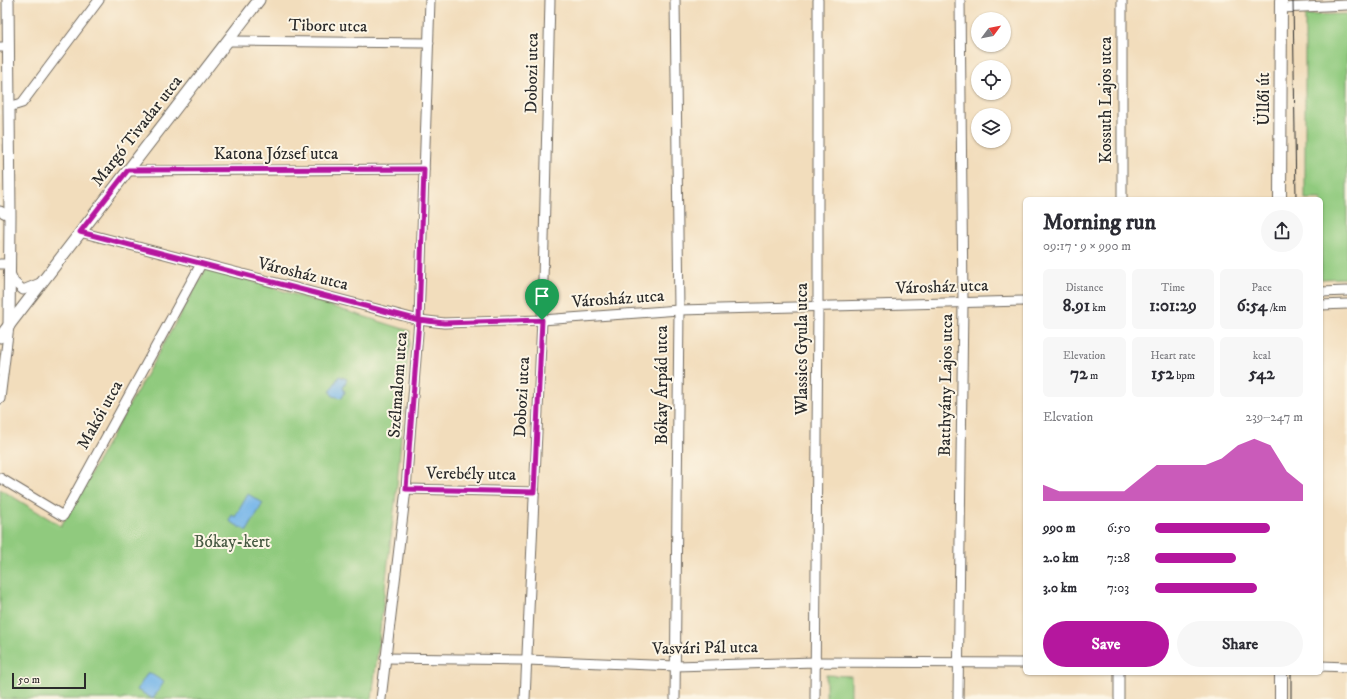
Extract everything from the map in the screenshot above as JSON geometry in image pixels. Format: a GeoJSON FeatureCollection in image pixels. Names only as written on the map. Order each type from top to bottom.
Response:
{"type":"FeatureCollection","features":[{"type":"Feature","properties":{"kind":"main road","name":"Üllői út"},"geometry":{"type":"LineString","coordinates":[[1280,197],[1281,4]]}},
{"type":"Feature","properties":{"kind":"main road"},"geometry":{"type":"LineString","coordinates":[[1281,675],[1281,699]]}},
{"type":"Feature","properties":{"kind":"street"},"geometry":{"type":"LineString","coordinates":[[0,337],[9,326],[6,267],[10,216],[9,107],[4,47],[8,0]]}},
{"type":"Feature","properties":{"kind":"street"},"geometry":{"type":"LineString","coordinates":[[9,107],[22,103],[99,0]]}},
{"type":"Feature","properties":{"kind":"street","name":"Margó Tivadar utca"},"geometry":{"type":"LineString","coordinates":[[0,398],[9,326],[41,282],[259,0]]}},
{"type":"Feature","properties":{"kind":"street","name":"Szélmalom utca"},"geometry":{"type":"LineString","coordinates":[[381,699],[406,489],[419,320],[430,0]]}},
{"type":"Feature","properties":{"kind":"street","name":"Dobozi utca"},"geometry":{"type":"LineString","coordinates":[[525,699],[542,320],[550,0]]}},
{"type":"Feature","properties":{"kind":"street","name":"Bókay Árpád utca"},"geometry":{"type":"LineString","coordinates":[[675,699],[678,310],[676,0]]}},
{"type":"Feature","properties":{"kind":"street","name":"Wlassics Gyula utca"},"geometry":{"type":"LineString","coordinates":[[815,699],[818,306],[818,0]]}},
{"type":"Feature","properties":{"kind":"street","name":"Batthyány Lajos utca"},"geometry":{"type":"LineString","coordinates":[[958,699],[963,303],[960,0]]}},
{"type":"Feature","properties":{"kind":"street","name":"Kossuth Lajos utca"},"geometry":{"type":"LineString","coordinates":[[1122,0],[1122,197]]}},
{"type":"Feature","properties":{"kind":"street"},"geometry":{"type":"LineString","coordinates":[[1281,4],[1347,5]]}},
{"type":"Feature","properties":{"kind":"street","name":"Tiborc utca"},"geometry":{"type":"LineString","coordinates":[[228,41],[429,43]]}},
{"type":"Feature","properties":{"kind":"street","name":"Katona József utca"},"geometry":{"type":"LineString","coordinates":[[128,170],[424,169]]}},
{"type":"Feature","properties":{"kind":"street"},"geometry":{"type":"LineString","coordinates":[[0,211],[10,216]]}},
{"type":"Feature","properties":{"kind":"street","name":"Városház utca"},"geometry":{"type":"LineString","coordinates":[[80,232],[419,320],[444,323],[542,320],[678,310],[1023,301]]}},
{"type":"Feature","properties":{"kind":"street","name":"Makói utca"},"geometry":{"type":"LineString","coordinates":[[0,478],[63,516],[201,264]]}},
{"type":"Feature","properties":{"kind":"street","name":"Margó Tivadar utca"},"geometry":{"type":"LineString","coordinates":[[6,267],[14,282],[24,290],[41,282]]}},
{"type":"Feature","properties":{"kind":"street"},"geometry":{"type":"LineString","coordinates":[[1323,292],[1347,291]]}},
{"type":"Feature","properties":{"kind":"street"},"geometry":{"type":"LineString","coordinates":[[1323,304],[1347,304]]}},
{"type":"Feature","properties":{"kind":"street","name":"Verebély utca"},"geometry":{"type":"LineString","coordinates":[[406,489],[534,492]]}},
{"type":"Feature","properties":{"kind":"street","name":"Vasvári Pál utca"},"geometry":{"type":"LineString","coordinates":[[385,658],[527,660],[676,666],[815,662],[958,661],[1023,663]]}},
{"type":"Feature","properties":{"kind":"street"},"geometry":{"type":"LineString","coordinates":[[1323,666],[1347,666]]}},
{"type":"Feature","properties":{"kind":"street"},"geometry":{"type":"LineString","coordinates":[[1119,675],[1119,699]]}},
{"type":"Feature","properties":{"kind":"green space"},"geometry":{"type":"Polygon","coordinates":[[[1347,14],[1347,278],[1323,279],[1323,197],[1305,197],[1305,15],[1347,14]]]}},
{"type":"Feature","properties":{"kind":"green space","name":"Bókay-kert"},"geometry":{"type":"Polygon","coordinates":[[[207,267],[410,331],[397,485],[372,699],[0,699],[0,489],[61,526],[207,267]]]}},
{"type":"Feature","properties":{"kind":"green space"},"geometry":{"type":"Polygon","coordinates":[[[826,675],[851,676],[851,699],[826,699],[826,675]]]}},
{"type":"Feature","properties":{"kind":"water"},"geometry":{"type":"Polygon","coordinates":[[[339,376],[347,379],[343,388],[345,392],[342,398],[333,396],[330,392],[339,376]]]}},
{"type":"Feature","properties":{"kind":"water"},"geometry":{"type":"Polygon","coordinates":[[[248,494],[263,503],[247,531],[229,521],[232,515],[235,517],[248,494]]]}},
{"type":"Feature","properties":{"kind":"water"},"geometry":{"type":"Polygon","coordinates":[[[148,672],[164,682],[153,699],[137,690],[148,672]]]}},
{"type":"Feature","properties":{"kind":"tram line"},"geometry":{"type":"LineString","coordinates":[[1293,0],[1296,197]]}},
{"type":"Feature","properties":{"kind":"tram line"},"geometry":{"type":"LineString","coordinates":[[1291,675],[1291,699]]}},
{"type":"Feature","properties":{"kind":"route"},"geometry":{"type":"LineString","coordinates":[[542,320],[444,323],[419,320],[80,232],[128,170],[424,169],[419,320],[406,489],[534,492],[542,320]]}}]}
